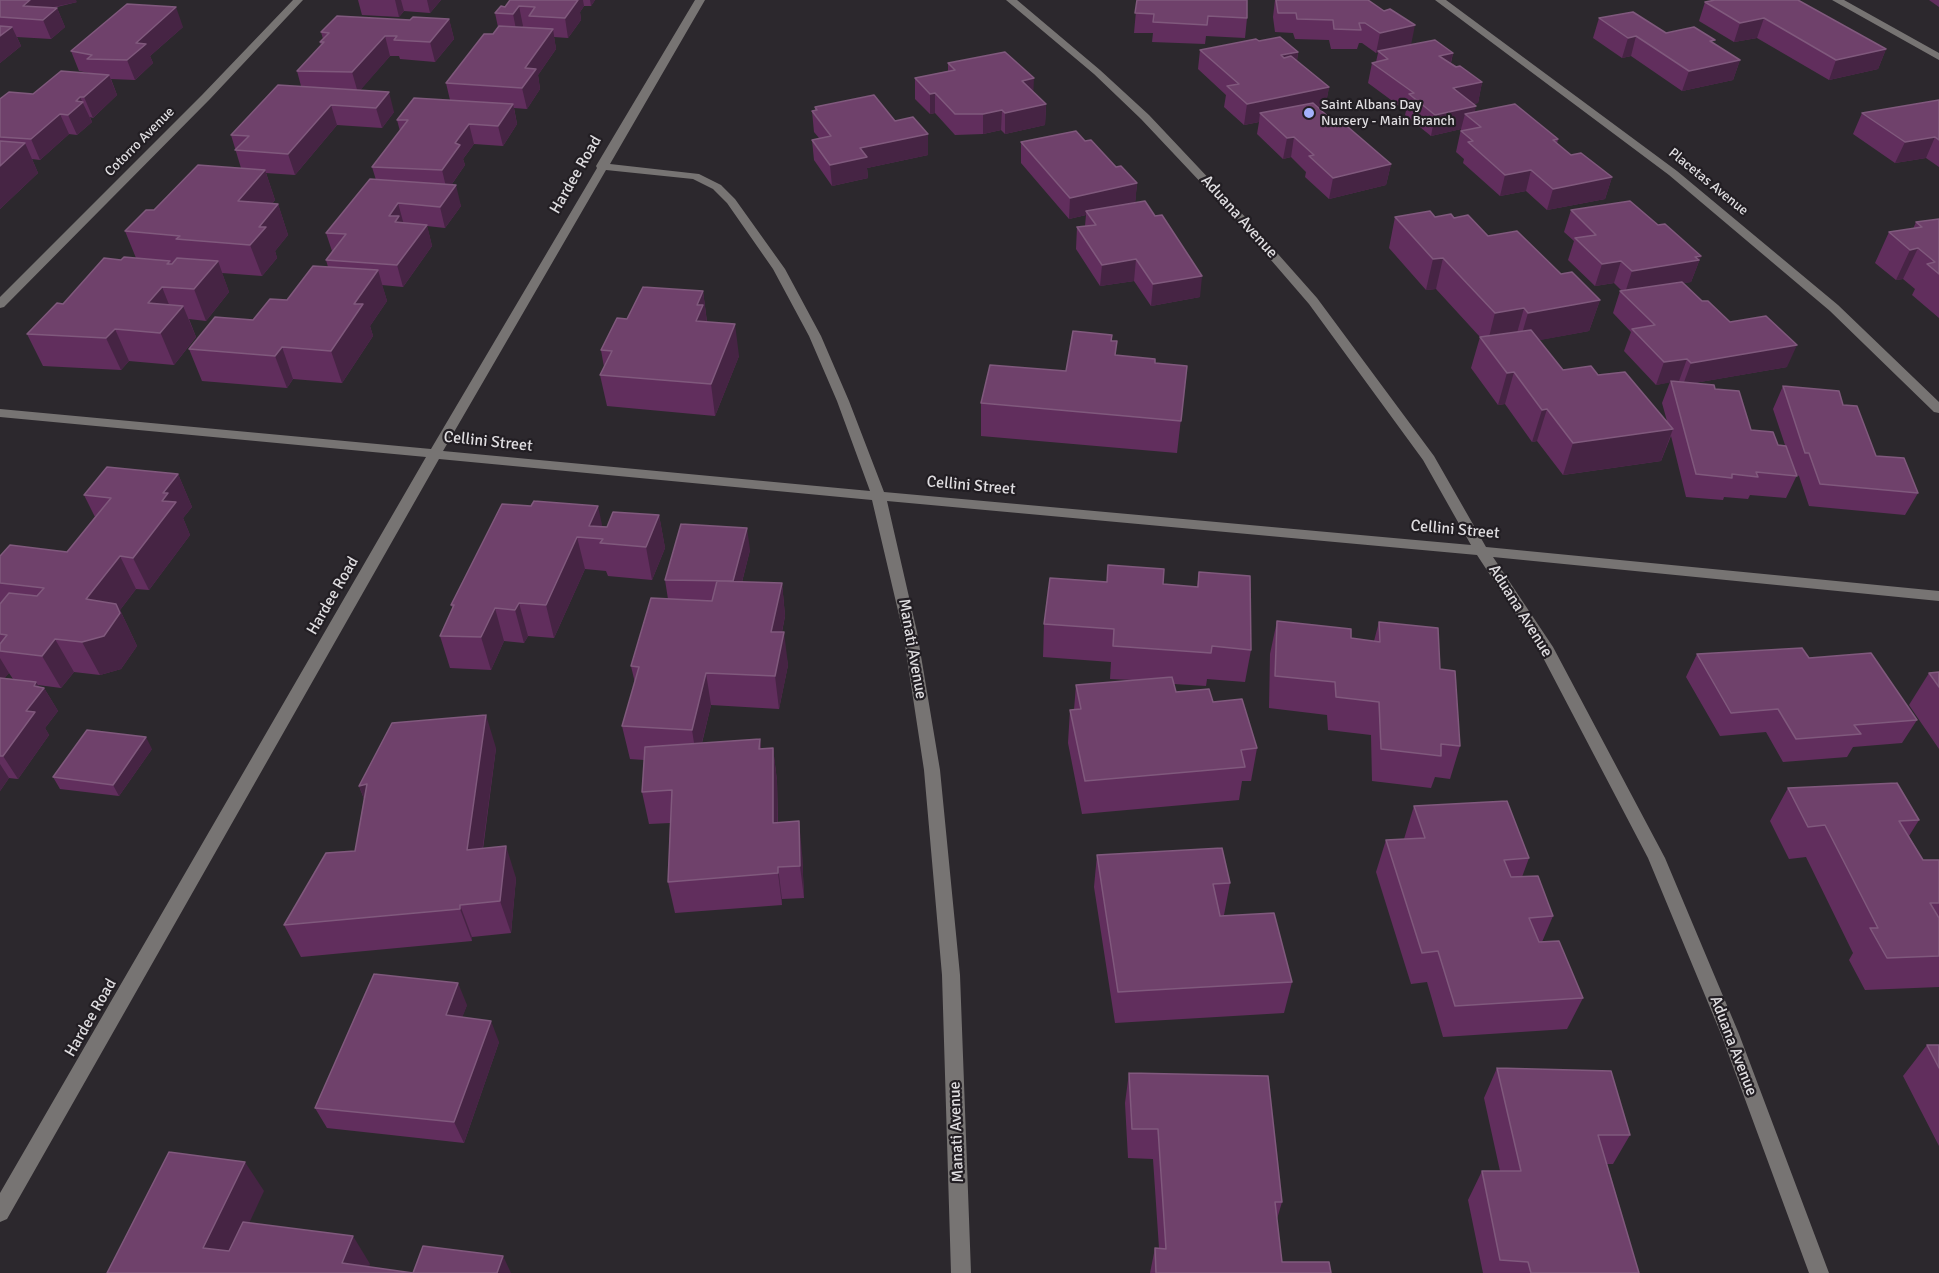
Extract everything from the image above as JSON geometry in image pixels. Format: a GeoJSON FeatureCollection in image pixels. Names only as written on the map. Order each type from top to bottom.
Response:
{"type":"FeatureCollection","features":[{"type":"Feature","properties":{"kind":"street","name":"Cotorro Avenue"},"geometry":{"type":"LineString","coordinates":[[0,304],[206,97],[298,0]]}},
{"type":"Feature","properties":{"kind":"street","name":"Hardee Road"},"geometry":{"type":"LineString","coordinates":[[0,1212],[601,166],[700,0]]}},
{"type":"Feature","properties":{"kind":"street","name":"Aduana Avenue"},"geometry":{"type":"LineString","coordinates":[[1011,0],[1097,72],[1145,117],[1277,259],[1359,361],[1412,435],[1446,488],[1481,551],[1545,647],[1656,858],[1730,1034],[1819,1273]]}},
{"type":"Feature","properties":{"kind":"street","name":"Placetas Avenue"},"geometry":{"type":"LineString","coordinates":[[1440,0],[1673,172],[1834,308],[1939,409]]}},
{"type":"Feature","properties":{"kind":"street"},"geometry":{"type":"LineString","coordinates":[[1837,0],[1939,57]]}},
{"type":"Feature","properties":{"kind":"street","name":"Manati Avenue"},"geometry":{"type":"LineString","coordinates":[[601,166],[695,177],[717,186],[731,201],[773,261],[815,336],[843,401],[878,495],[890,536],[908,620],[932,770],[951,975],[961,1273]]}},
{"type":"Feature","properties":{"kind":"street","name":"Cellini Street"},"geometry":{"type":"LineString","coordinates":[[0,413],[1939,596]]}},
{"type":"Feature","properties":{"kind":"building"},"geometry":{"type":"Polygon","coordinates":[[[0,0],[30,0],[23,6],[57,8],[43,20],[0,17],[0,0]]]}},
{"type":"Feature","properties":{"kind":"building"},"geometry":{"type":"Polygon","coordinates":[[[510,0],[578,0],[565,18],[529,16],[535,7],[519,6],[513,14],[495,13],[501,6],[505,7],[510,0]]]}},
{"type":"Feature","properties":{"kind":"building"},"geometry":{"type":"Polygon","coordinates":[[[1137,0],[1247,0],[1247,18],[1208,16],[1207,25],[1153,22],[1154,14],[1135,13],[1137,0]]]}},
{"type":"Feature","properties":{"kind":"building"},"geometry":{"type":"Polygon","coordinates":[[[1276,0],[1368,0],[1384,11],[1390,9],[1415,25],[1380,33],[1365,23],[1359,23],[1361,30],[1334,29],[1333,20],[1297,19],[1296,13],[1278,13],[1276,0]]]}},
{"type":"Feature","properties":{"kind":"building"},"geometry":{"type":"Polygon","coordinates":[[[1798,0],[1886,49],[1836,60],[1764,18],[1740,23],[1705,2],[1798,0]]]}},
{"type":"Feature","properties":{"kind":"building"},"geometry":{"type":"Polygon","coordinates":[[[127,4],[176,7],[136,43],[146,44],[127,60],[87,59],[92,55],[71,51],[127,4]]]}},
{"type":"Feature","properties":{"kind":"building"},"geometry":{"type":"Polygon","coordinates":[[[1633,12],[1666,33],[1694,27],[1715,40],[1710,41],[1740,60],[1689,71],[1636,36],[1628,38],[1599,18],[1633,12]]]}},
{"type":"Feature","properties":{"kind":"building"},"geometry":{"type":"Polygon","coordinates":[[[337,16],[410,20],[413,17],[449,19],[430,42],[394,40],[397,36],[385,36],[352,72],[297,71],[324,42],[320,42],[329,33],[321,32],[337,16]]]}},
{"type":"Feature","properties":{"kind":"building"},"geometry":{"type":"Polygon","coordinates":[[[0,26],[12,27],[0,36],[0,26]]]}},
{"type":"Feature","properties":{"kind":"building"},"geometry":{"type":"Polygon","coordinates":[[[499,26],[553,29],[525,68],[536,69],[522,88],[446,83],[484,34],[493,34],[499,26]]]}},
{"type":"Feature","properties":{"kind":"building"},"geometry":{"type":"Polygon","coordinates":[[[1280,37],[1298,52],[1281,55],[1284,58],[1291,56],[1329,87],[1247,104],[1227,86],[1239,84],[1200,50],[1256,39],[1259,41],[1280,37]]]}},
{"type":"Feature","properties":{"kind":"building"},"geometry":{"type":"Polygon","coordinates":[[[1435,40],[1453,53],[1439,56],[1456,67],[1460,66],[1482,82],[1453,88],[1476,106],[1435,115],[1409,94],[1414,93],[1372,63],[1388,59],[1378,51],[1435,40]]]}},
{"type":"Feature","properties":{"kind":"building"},"geometry":{"type":"Polygon","coordinates":[[[1005,52],[1034,78],[1022,81],[1046,104],[1005,113],[1002,110],[983,114],[955,114],[935,93],[930,94],[915,78],[955,70],[948,63],[1005,52]]]}},
{"type":"Feature","properties":{"kind":"building"},"geometry":{"type":"Polygon","coordinates":[[[61,71],[109,75],[84,97],[80,97],[76,101],[83,102],[68,115],[60,114],[31,139],[0,137],[0,99],[9,92],[33,94],[61,71]]]}},
{"type":"Feature","properties":{"kind":"building"},"geometry":{"type":"Polygon","coordinates":[[[278,85],[389,92],[376,108],[331,105],[288,154],[235,150],[249,136],[231,135],[278,85]]]}},
{"type":"Feature","properties":{"kind":"building"},"geometry":{"type":"Polygon","coordinates":[[[874,95],[895,121],[913,117],[928,134],[860,148],[867,157],[830,165],[812,140],[831,136],[812,111],[817,110],[815,107],[874,95]]]}},
{"type":"Feature","properties":{"kind":"building"},"geometry":{"type":"Polygon","coordinates":[[[414,98],[513,104],[498,126],[469,124],[455,143],[460,145],[442,170],[372,167],[408,120],[397,120],[414,98]]]}},
{"type":"Feature","properties":{"kind":"building"},"geometry":{"type":"Polygon","coordinates":[[[1939,100],[1939,140],[1935,137],[1905,142],[1862,113],[1939,100]]]}},
{"type":"Feature","properties":{"kind":"building"},"geometry":{"type":"Polygon","coordinates":[[[1313,103],[1334,122],[1341,121],[1391,164],[1333,178],[1309,156],[1314,155],[1294,137],[1287,138],[1260,113],[1313,103]]]}},
{"type":"Feature","properties":{"kind":"building"},"geometry":{"type":"Polygon","coordinates":[[[1515,104],[1558,139],[1553,140],[1571,155],[1581,153],[1612,177],[1553,189],[1531,170],[1505,175],[1468,142],[1473,141],[1461,131],[1481,127],[1465,114],[1515,104]]]}},
{"type":"Feature","properties":{"kind":"building"},"geometry":{"type":"Polygon","coordinates":[[[1076,131],[1085,141],[1091,140],[1116,167],[1121,166],[1137,183],[1070,198],[1021,142],[1076,131]]]}},
{"type":"Feature","properties":{"kind":"building"},"geometry":{"type":"Polygon","coordinates":[[[0,141],[25,143],[0,166],[0,141]]]}},
{"type":"Feature","properties":{"kind":"building"},"geometry":{"type":"Polygon","coordinates":[[[198,165],[265,170],[238,201],[278,204],[259,227],[266,227],[250,245],[176,239],[180,236],[125,231],[146,210],[154,210],[198,165]]]}},
{"type":"Feature","properties":{"kind":"building"},"geometry":{"type":"Polygon","coordinates":[[[370,179],[456,185],[440,207],[398,203],[389,216],[399,216],[395,222],[427,225],[397,265],[326,260],[346,234],[326,233],[370,179]]]}},
{"type":"Feature","properties":{"kind":"building"},"geometry":{"type":"Polygon","coordinates":[[[1145,201],[1155,216],[1162,215],[1202,276],[1153,284],[1136,259],[1102,265],[1077,227],[1096,225],[1086,211],[1145,201]]]}},
{"type":"Feature","properties":{"kind":"building"},"geometry":{"type":"Polygon","coordinates":[[[1630,201],[1658,225],[1665,224],[1701,256],[1695,257],[1699,260],[1632,271],[1621,261],[1602,264],[1575,238],[1596,235],[1571,210],[1630,201]]]}},
{"type":"Feature","properties":{"kind":"building"},"geometry":{"type":"Polygon","coordinates":[[[1430,211],[1435,217],[1451,214],[1454,218],[1468,215],[1488,236],[1517,231],[1561,274],[1572,272],[1600,300],[1528,313],[1524,308],[1495,313],[1443,258],[1433,259],[1395,217],[1430,211]]]}},
{"type":"Feature","properties":{"kind":"building"},"geometry":{"type":"Polygon","coordinates":[[[1939,219],[1939,274],[1927,264],[1935,262],[1918,248],[1910,250],[1889,232],[1922,227],[1916,222],[1939,219]]]}},
{"type":"Feature","properties":{"kind":"building"},"geometry":{"type":"Polygon","coordinates":[[[124,257],[170,261],[167,264],[172,264],[177,258],[218,261],[194,289],[162,287],[148,303],[183,306],[160,333],[115,329],[106,338],[27,334],[57,303],[63,304],[104,258],[121,260],[124,257]]]}},
{"type":"Feature","properties":{"kind":"building"},"geometry":{"type":"Polygon","coordinates":[[[313,266],[378,270],[354,304],[363,304],[331,351],[282,347],[275,356],[189,349],[215,317],[253,320],[270,299],[287,300],[313,266]]]}},
{"type":"Feature","properties":{"kind":"building"},"geometry":{"type":"Polygon","coordinates":[[[1682,282],[1702,301],[1708,301],[1730,322],[1766,316],[1797,345],[1691,363],[1687,359],[1664,362],[1632,329],[1655,325],[1620,291],[1682,282]]]}},
{"type":"Feature","properties":{"kind":"building"},"geometry":{"type":"Polygon","coordinates":[[[643,287],[703,291],[697,305],[703,305],[696,321],[735,324],[711,384],[600,375],[612,351],[601,350],[617,318],[627,319],[643,287]]]}},
{"type":"Feature","properties":{"kind":"building"},"geometry":{"type":"Polygon","coordinates":[[[1531,330],[1563,370],[1591,366],[1598,375],[1625,372],[1673,429],[1573,443],[1547,409],[1542,410],[1514,372],[1507,373],[1480,337],[1531,330]]]}},
{"type":"Feature","properties":{"kind":"building"},"geometry":{"type":"Polygon","coordinates":[[[1073,331],[1112,335],[1111,341],[1117,341],[1115,355],[1155,359],[1155,363],[1187,366],[1181,421],[981,403],[990,365],[1066,371],[1073,331]]]}},
{"type":"Feature","properties":{"kind":"building"},"geometry":{"type":"Polygon","coordinates":[[[1671,381],[1714,385],[1715,389],[1739,391],[1751,430],[1773,432],[1778,445],[1786,446],[1797,476],[1756,472],[1758,477],[1732,474],[1732,478],[1696,474],[1671,381]]]}},
{"type":"Feature","properties":{"kind":"building"},"geometry":{"type":"Polygon","coordinates":[[[1783,386],[1839,391],[1843,405],[1857,406],[1876,456],[1904,458],[1918,493],[1820,484],[1809,453],[1805,453],[1783,386]]]}},
{"type":"Feature","properties":{"kind":"building"},"geometry":{"type":"Polygon","coordinates":[[[107,467],[178,474],[163,493],[168,493],[162,501],[176,502],[133,558],[120,556],[86,599],[116,604],[120,613],[104,636],[82,642],[55,639],[42,656],[0,651],[0,644],[7,635],[0,634],[0,604],[9,593],[37,596],[44,588],[0,583],[0,556],[10,545],[67,552],[111,498],[84,495],[107,467]]]}},
{"type":"Feature","properties":{"kind":"building"},"geometry":{"type":"Polygon","coordinates":[[[534,501],[598,506],[589,526],[607,527],[613,512],[659,515],[646,547],[600,543],[603,539],[577,537],[546,605],[519,603],[515,610],[495,608],[481,637],[440,636],[454,605],[451,605],[502,504],[531,506],[534,501]]]}},
{"type":"Feature","properties":{"kind":"building"},"geometry":{"type":"Polygon","coordinates":[[[681,524],[747,528],[733,581],[665,580],[681,524]]]}},
{"type":"Feature","properties":{"kind":"building"},"geometry":{"type":"Polygon","coordinates":[[[1108,565],[1164,569],[1163,584],[1198,587],[1199,572],[1250,576],[1251,650],[1212,646],[1211,653],[1113,646],[1114,629],[1044,624],[1050,578],[1107,582],[1108,565]]]}},
{"type":"Feature","properties":{"kind":"building"},"geometry":{"type":"Polygon","coordinates":[[[717,581],[782,583],[771,632],[784,632],[775,676],[706,673],[692,730],[622,726],[639,667],[631,666],[651,598],[712,601],[717,581]]]}},
{"type":"Feature","properties":{"kind":"building"},"geometry":{"type":"Polygon","coordinates":[[[1277,621],[1351,629],[1351,638],[1380,642],[1379,622],[1438,628],[1440,669],[1455,671],[1460,746],[1441,744],[1441,756],[1381,749],[1379,702],[1336,697],[1335,682],[1275,676],[1277,621]]]}},
{"type":"Feature","properties":{"kind":"building"},"geometry":{"type":"Polygon","coordinates":[[[1802,648],[1809,658],[1871,653],[1917,720],[1854,725],[1861,734],[1796,739],[1778,709],[1731,713],[1697,654],[1802,648]]]}},
{"type":"Feature","properties":{"kind":"building"},"geometry":{"type":"Polygon","coordinates":[[[1939,672],[1939,687],[1929,673],[1939,672]]]}},
{"type":"Feature","properties":{"kind":"building"},"geometry":{"type":"Polygon","coordinates":[[[1172,677],[1176,692],[1209,689],[1213,702],[1242,699],[1257,748],[1241,750],[1245,767],[1085,781],[1070,710],[1081,709],[1076,685],[1172,677]]]}},
{"type":"Feature","properties":{"kind":"building"},"geometry":{"type":"Polygon","coordinates":[[[0,678],[36,682],[34,686],[44,688],[26,711],[35,712],[3,756],[0,756],[0,678]]]}},
{"type":"Feature","properties":{"kind":"building"},"geometry":{"type":"Polygon","coordinates":[[[486,715],[467,850],[506,846],[500,901],[460,905],[460,909],[284,925],[326,853],[355,851],[367,784],[359,786],[392,723],[486,715]]]}},
{"type":"Feature","properties":{"kind":"building"},"geometry":{"type":"Polygon","coordinates":[[[87,730],[146,737],[113,785],[53,777],[87,730]]]}},
{"type":"Feature","properties":{"kind":"building"},"geometry":{"type":"Polygon","coordinates":[[[760,739],[759,749],[773,748],[773,823],[799,821],[800,866],[778,867],[778,873],[668,882],[672,790],[642,792],[645,747],[760,739]]]}},
{"type":"Feature","properties":{"kind":"building"},"geometry":{"type":"Polygon","coordinates":[[[1897,783],[1919,820],[1899,821],[1923,860],[1939,860],[1939,903],[1930,903],[1939,918],[1939,956],[1887,958],[1870,928],[1878,928],[1825,825],[1808,827],[1788,788],[1897,783]]]}},
{"type":"Feature","properties":{"kind":"building"},"geometry":{"type":"Polygon","coordinates":[[[1507,801],[1529,858],[1504,860],[1511,877],[1538,876],[1553,916],[1529,918],[1539,942],[1559,941],[1583,998],[1455,1006],[1438,951],[1422,953],[1386,840],[1425,838],[1414,806],[1507,801]]]}},
{"type":"Feature","properties":{"kind":"building"},"geometry":{"type":"Polygon","coordinates":[[[1222,848],[1230,883],[1213,884],[1220,916],[1274,913],[1292,982],[1118,992],[1097,855],[1222,848]]]}},
{"type":"Feature","properties":{"kind":"building"},"geometry":{"type":"Polygon","coordinates":[[[374,974],[458,983],[446,1015],[491,1021],[454,1122],[315,1108],[374,974]]]}},
{"type":"Feature","properties":{"kind":"building"},"geometry":{"type":"Polygon","coordinates":[[[1927,1045],[1939,1045],[1939,1068],[1927,1045]]]}},
{"type":"Feature","properties":{"kind":"building"},"geometry":{"type":"Polygon","coordinates":[[[1497,1068],[1611,1071],[1630,1135],[1598,1135],[1639,1273],[1531,1273],[1528,1262],[1500,1260],[1482,1171],[1521,1171],[1497,1068]]]}},
{"type":"Feature","properties":{"kind":"building"},"geometry":{"type":"Polygon","coordinates":[[[1129,1073],[1268,1076],[1282,1202],[1275,1202],[1282,1262],[1329,1262],[1331,1273],[1156,1273],[1155,1248],[1166,1249],[1158,1129],[1132,1129],[1129,1073]]]}},
{"type":"Feature","properties":{"kind":"building"},"geometry":{"type":"Polygon","coordinates":[[[169,1152],[245,1162],[203,1248],[229,1251],[243,1222],[353,1236],[342,1263],[413,1273],[107,1273],[169,1152]]]}},
{"type":"Feature","properties":{"kind":"building"},"geometry":{"type":"Polygon","coordinates":[[[423,1246],[503,1256],[497,1273],[413,1273],[423,1246]]]}},
{"type":"Feature","properties":{"kind":"place","name":"Saint Albans Day Nursery - Main Branch"},"geometry":{"type":"Point","coordinates":[1309,113]}}]}
